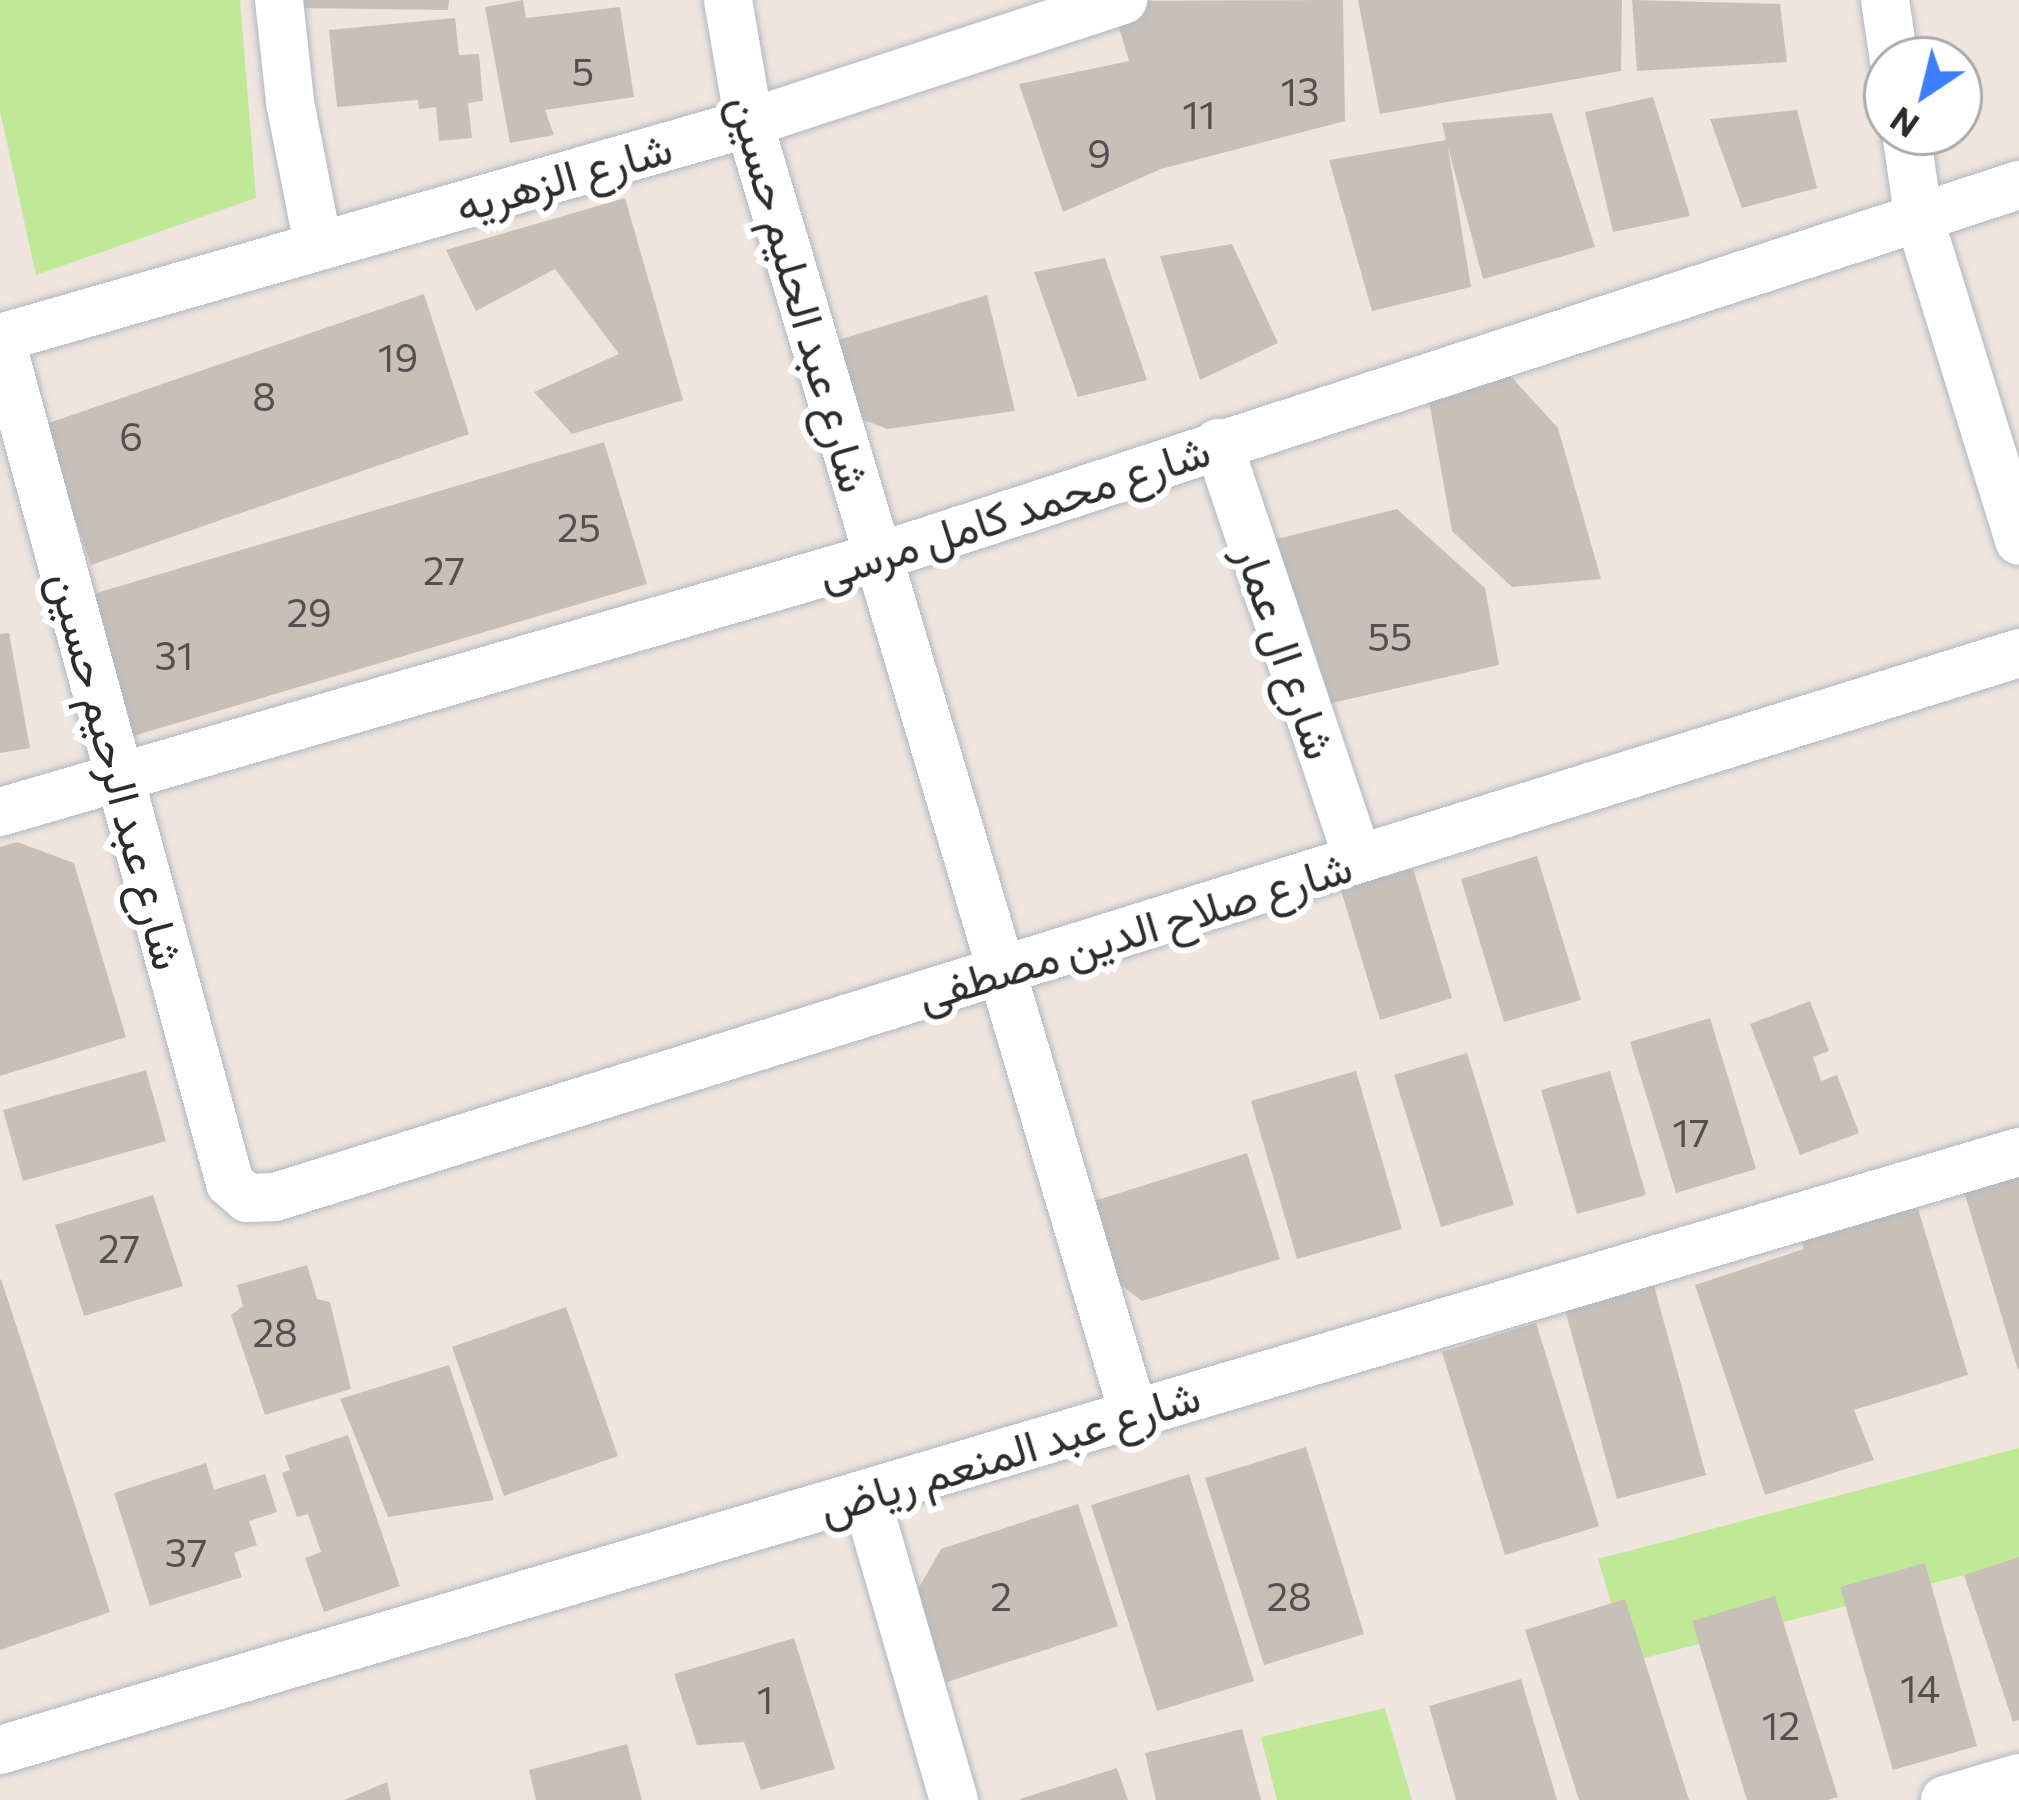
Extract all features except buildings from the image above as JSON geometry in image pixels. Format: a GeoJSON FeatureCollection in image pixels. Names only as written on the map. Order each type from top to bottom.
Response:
{"type":"FeatureCollection","features":[{"type":"Feature","properties":{"kind":"street"},"geometry":{"type":"LineString","coordinates":[[279,0],[290,102],[318,245]]}},
{"type":"Feature","properties":{"kind":"street","name":"شارع عبد الحليم حسين"},"geometry":{"type":"LineString","coordinates":[[728,0],[749,123],[1133,1412]]}},
{"type":"Feature","properties":{"kind":"street","name":"شارع الزهريه"},"geometry":{"type":"LineString","coordinates":[[0,337],[749,123],[1123,0]]}},
{"type":"Feature","properties":{"kind":"street"},"geometry":{"type":"LineString","coordinates":[[1885,0],[1890,36]]}},
{"type":"Feature","properties":{"kind":"street"},"geometry":{"type":"LineString","coordinates":[[1910,156],[1918,214],[2019,541]]}},
{"type":"Feature","properties":{"kind":"street","name":"شارع محمد كامل مرسى"},"geometry":{"type":"LineString","coordinates":[[0,812],[878,557],[1918,214],[2019,185]]}},
{"type":"Feature","properties":{"kind":"street","name":"شارع عبد الرحيم حسين"},"geometry":{"type":"LineString","coordinates":[[0,337],[230,1183],[248,1198]]}},
{"type":"Feature","properties":{"kind":"street","name":"شارع ال عمار"},"geometry":{"type":"LineString","coordinates":[[1217,443],[1358,859]]}},
{"type":"Feature","properties":{"kind":"street","name":"شارع صلاح الدين مصطفى"},"geometry":{"type":"LineString","coordinates":[[248,1198],[275,1197],[2019,652]]}},
{"type":"Feature","properties":{"kind":"street","name":"شارع عبد المنعم رياض"},"geometry":{"type":"LineString","coordinates":[[0,1750],[2019,1152]]}},
{"type":"Feature","properties":{"kind":"street"},"geometry":{"type":"LineString","coordinates":[[865,1494],[954,1800]]}},
{"type":"Feature","properties":{"kind":"street"},"geometry":{"type":"LineString","coordinates":[[1945,1800],[2019,1778]]}},
{"type":"Feature","properties":{"kind":"green space"},"geometry":{"type":"Polygon","coordinates":[[[0,0],[240,0],[256,198],[36,275],[0,111],[0,0]]]}},
{"type":"Feature","properties":{"kind":"green space"},"geometry":{"type":"Polygon","coordinates":[[[2019,1448],[2019,1561],[1629,1662],[1598,1559],[2019,1448]]]}},
{"type":"Feature","properties":{"kind":"green space"},"geometry":{"type":"Polygon","coordinates":[[[1385,1708],[1412,1800],[1277,1800],[1261,1737],[1385,1708]]]}}]}
